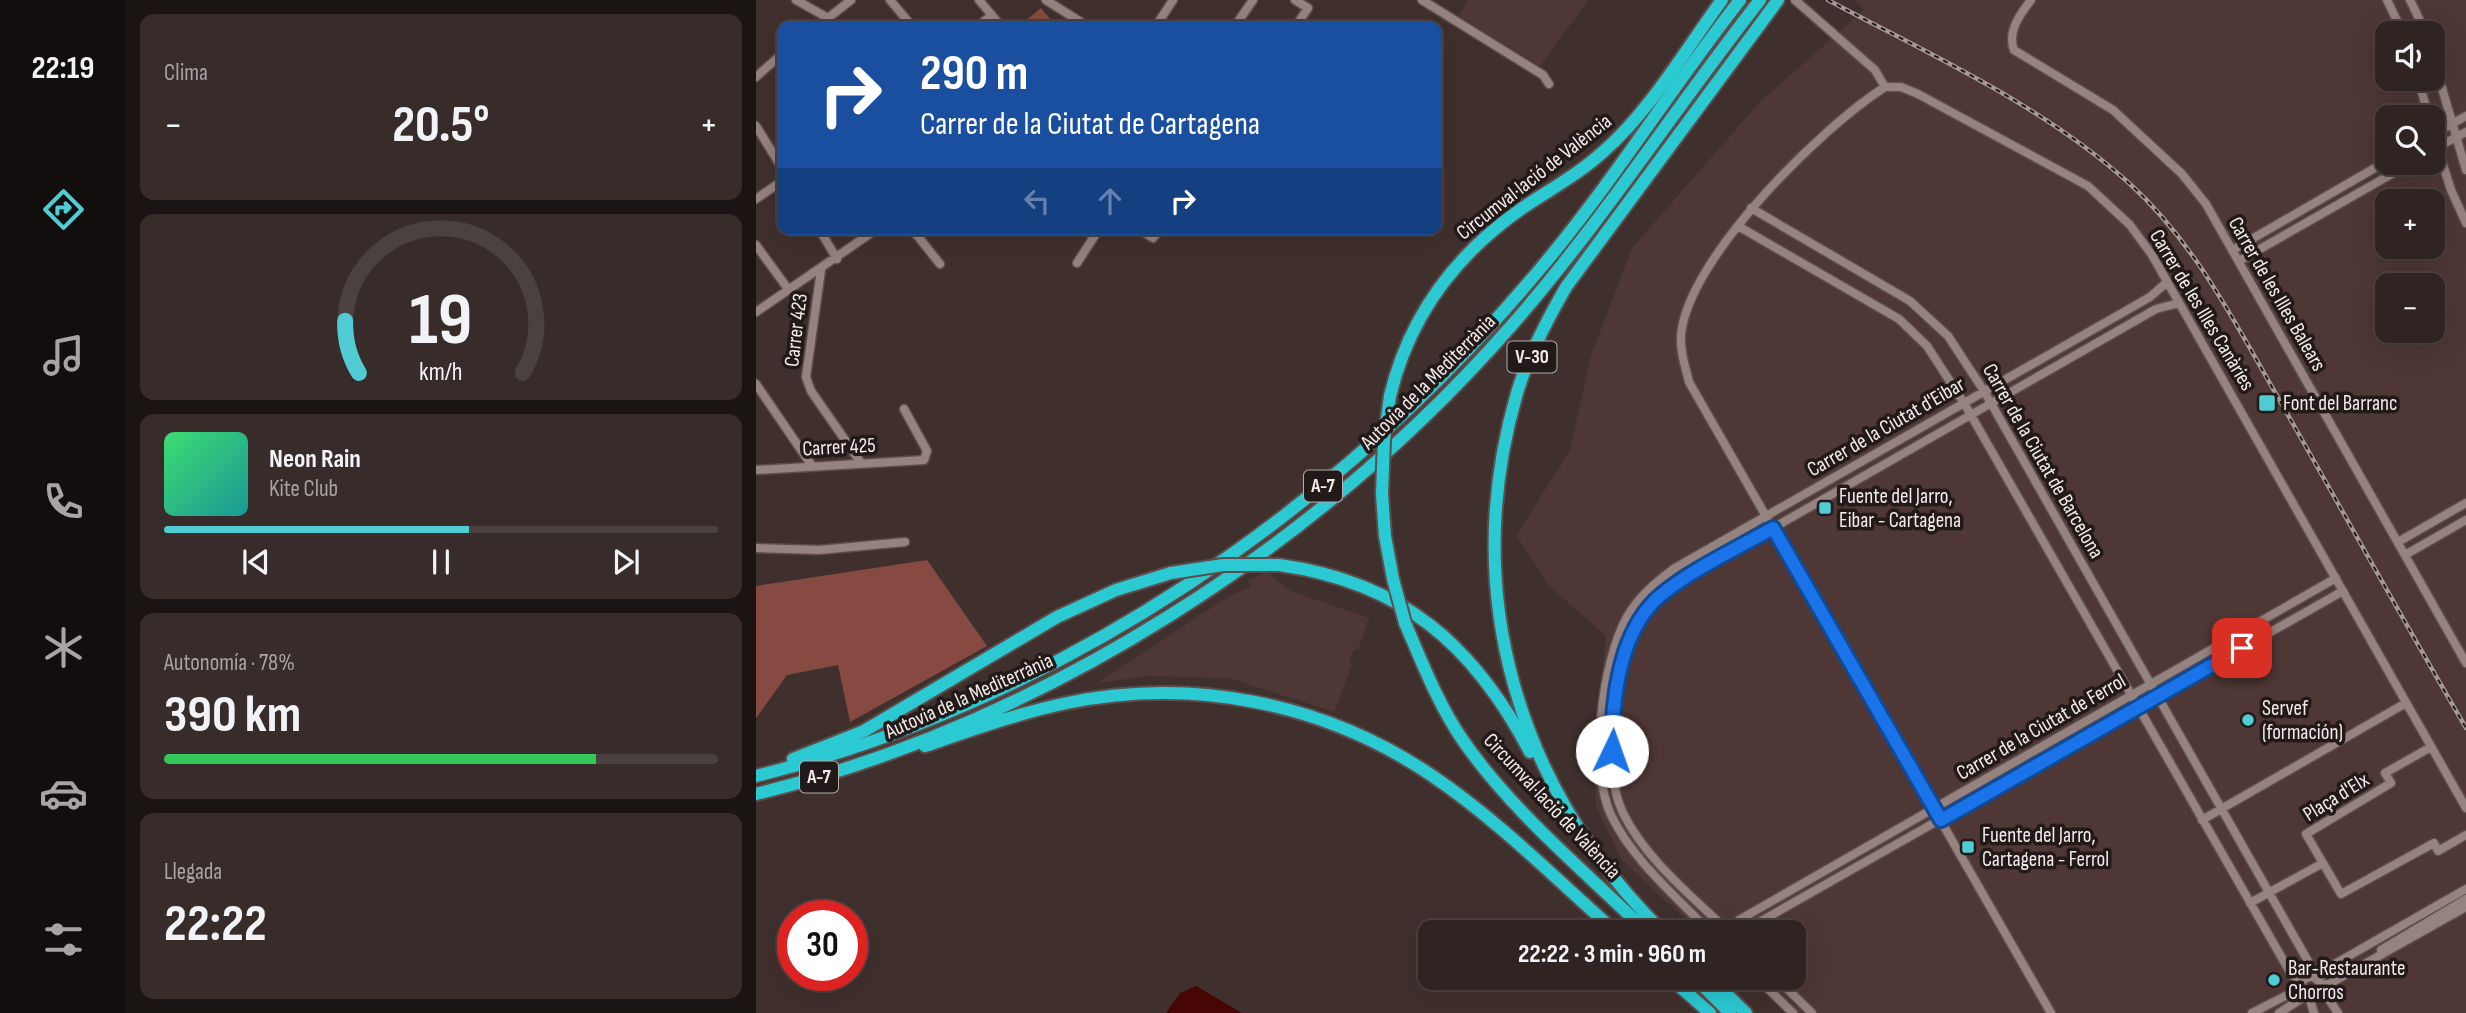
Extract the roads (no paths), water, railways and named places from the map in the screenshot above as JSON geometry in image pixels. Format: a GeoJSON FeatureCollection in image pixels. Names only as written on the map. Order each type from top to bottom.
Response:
{"type":"FeatureCollection","features":[{"type":"Feature","properties":{"kind":"highway","name":"Circumval·lació de València"},"geometry":{"type":"LineString","coordinates":[[1635,920],[1513,800],[1462,738],[1431,682],[1405,623],[1393,579],[1385,536],[1382,494],[1384,440],[1399,358],[1419,315],[1439,285],[1494,229],[1585,167],[1628,128],[1722,0]]}},
{"type":"Feature","properties":{"kind":"highway","name":"Autovia de la Mediterrània"},"geometry":{"type":"LineString","coordinates":[[756,776],[893,734],[1015,681],[1148,610],[1266,531],[1379,438],[1502,314],[1574,227],[1740,0]]}},
{"type":"Feature","properties":{"kind":"highway","name":"Autovia de la Mediterrània"},"geometry":{"type":"LineString","coordinates":[[756,794],[881,756],[1021,696],[1121,644],[1253,559],[1352,483],[1445,397],[1553,277],[1760,0]]}},
{"type":"Feature","properties":{"kind":"highway","name":"Circumval·lació de València"},"geometry":{"type":"LineString","coordinates":[[1652,920],[1601,862],[1571,820],[1548,778],[1522,714],[1504,642],[1495,581],[1495,509],[1502,452],[1518,390],[1546,323],[1566,287],[1778,0]]}},
{"type":"Feature","properties":{"kind":"highway"},"geometry":{"type":"LineString","coordinates":[[756,769],[792,759],[864,731],[1056,617],[1116,590],[1171,573],[1223,565],[1292,566],[1340,577],[1378,592],[1438,629],[1483,675],[1548,778]]}},
{"type":"Feature","properties":{"kind":"highway"},"geometry":{"type":"LineString","coordinates":[[881,756],[897,756],[986,725],[1065,703],[1107,696],[1153,692],[1202,693],[1281,707],[1342,727],[1378,743],[1433,776],[1602,920]]}},
{"type":"Feature","properties":{"kind":"highway"},"geometry":{"type":"LineString","coordinates":[[1684,990],[1710,1013]]}},
{"type":"Feature","properties":{"kind":"highway"},"geometry":{"type":"LineString","coordinates":[[1707,990],[1730,1013]]}},
{"type":"Feature","properties":{"kind":"highway"},"geometry":{"type":"LineString","coordinates":[[1722,990],[1746,1013]]}},
{"type":"Feature","properties":{"kind":"street"},"geometry":{"type":"LineString","coordinates":[[796,0],[831,21]]}},
{"type":"Feature","properties":{"kind":"street"},"geometry":{"type":"LineString","coordinates":[[824,21],[851,0]]}},
{"type":"Feature","properties":{"kind":"street"},"geometry":{"type":"LineString","coordinates":[[890,0],[908,21]]}},
{"type":"Feature","properties":{"kind":"street"},"geometry":{"type":"LineString","coordinates":[[979,0],[997,21]]}},
{"type":"Feature","properties":{"kind":"street"},"geometry":{"type":"LineString","coordinates":[[1159,21],[1173,0]]}},
{"type":"Feature","properties":{"kind":"street"},"geometry":{"type":"LineString","coordinates":[[1238,21],[1253,0]]}},
{"type":"Feature","properties":{"kind":"street"},"geometry":{"type":"LineString","coordinates":[[1295,0],[1308,8],[1299,21]]}},
{"type":"Feature","properties":{"kind":"street"},"geometry":{"type":"LineString","coordinates":[[1422,0],[1543,75],[1549,84]]}},
{"type":"Feature","properties":{"kind":"street"},"geometry":{"type":"LineString","coordinates":[[1795,0],[1875,70],[1885,87],[1864,101],[1779,177],[1751,208],[1708,271],[1687,312],[1681,333],[1681,354],[1689,382],[2051,1013]]}},
{"type":"Feature","properties":{"kind":"street","name":"Carrer de les Illes Balears"},"geometry":{"type":"LineString","coordinates":[[2031,0],[2018,17],[2010,41],[2014,50],[2113,110],[2150,141],[2206,204],[2466,663]]}},
{"type":"Feature","properties":{"kind":"street"},"geometry":{"type":"LineString","coordinates":[[2387,0],[2397,21]]}},
{"type":"Feature","properties":{"kind":"street"},"geometry":{"type":"LineString","coordinates":[[2410,0],[2420,21]]}},
{"type":"Feature","properties":{"kind":"street"},"geometry":{"type":"LineString","coordinates":[[1050,1],[1080,21]]}},
{"type":"Feature","properties":{"kind":"street"},"geometry":{"type":"LineString","coordinates":[[984,21],[992,15]]}},
{"type":"Feature","properties":{"kind":"street"},"geometry":{"type":"LineString","coordinates":[[756,77],[777,61]]}},
{"type":"Feature","properties":{"kind":"street","name":"Carrer de les Illes Canàries"},"geometry":{"type":"LineString","coordinates":[[1885,87],[1901,88],[1918,94],[2088,186],[2130,225],[2167,282],[2466,808]]}},
{"type":"Feature","properties":{"kind":"street"},"geometry":{"type":"LineString","coordinates":[[2443,91],[2466,170]]}},
{"type":"Feature","properties":{"kind":"street"},"geometry":{"type":"LineString","coordinates":[[2445,128],[2466,116]]}},
{"type":"Feature","properties":{"kind":"street"},"geometry":{"type":"LineString","coordinates":[[756,126],[777,160]]}},
{"type":"Feature","properties":{"kind":"street"},"geometry":{"type":"LineString","coordinates":[[2445,143],[2466,132]]}},
{"type":"Feature","properties":{"kind":"street"},"geometry":{"type":"LineString","coordinates":[[2233,250],[2375,168]]}},
{"type":"Feature","properties":{"kind":"street"},"geometry":{"type":"LineString","coordinates":[[2239,261],[2390,175]]}},
{"type":"Feature","properties":{"kind":"street"},"geometry":{"type":"LineString","coordinates":[[2445,175],[2466,223]]}},
{"type":"Feature","properties":{"kind":"street"},"geometry":{"type":"LineString","coordinates":[[756,199],[777,184]]}},
{"type":"Feature","properties":{"kind":"street","name":"Carrer de la Ciutat de Barcelona"},"geometry":{"type":"LineString","coordinates":[[1751,208],[1910,301],[1948,336],[1991,403],[2270,893],[2318,983],[2338,1013]]}},
{"type":"Feature","properties":{"kind":"street","name":"Carrer de la Ciutat de Barcelona"},"geometry":{"type":"LineString","coordinates":[[1738,226],[1899,319],[1927,346],[1964,403],[2250,903],[2304,991],[2314,1013]]}},
{"type":"Feature","properties":{"kind":"street"},"geometry":{"type":"LineString","coordinates":[[823,235],[837,259]]}},
{"type":"Feature","properties":{"kind":"street"},"geometry":{"type":"LineString","coordinates":[[756,312],[869,235]]}},
{"type":"Feature","properties":{"kind":"street"},"geometry":{"type":"LineString","coordinates":[[917,235],[940,264]]}},
{"type":"Feature","properties":{"kind":"street"},"geometry":{"type":"LineString","coordinates":[[1077,263],[1095,235]]}},
{"type":"Feature","properties":{"kind":"street"},"geometry":{"type":"LineString","coordinates":[[756,245],[788,289]]}},
{"type":"Feature","properties":{"kind":"street","name":"Carrer 423"},"geometry":{"type":"LineString","coordinates":[[821,270],[806,377],[811,391],[861,463]]}},
{"type":"Feature","properties":{"kind":"street","name":"Carrer de la Ciutat d'Eibar"},"geometry":{"type":"LineString","coordinates":[[1699,920],[1625,841],[1602,793],[1602,726],[1610,662],[1627,618],[1649,587],[1675,568],[2150,297],[2167,282]]}},
{"type":"Feature","properties":{"kind":"street","name":"Carrer de la Ciutat d'Eibar"},"geometry":{"type":"LineString","coordinates":[[1718,920],[1652,855],[1629,824],[1615,792],[1612,727],[1621,663],[1640,623],[1659,597],[1682,580],[2156,309],[2179,303]]}},
{"type":"Feature","properties":{"kind":"street"},"geometry":{"type":"LineString","coordinates":[[756,384],[812,466]]}},
{"type":"Feature","properties":{"kind":"street","name":"Carrer 425"},"geometry":{"type":"LineString","coordinates":[[756,470],[924,460],[927,451],[904,410]]}},
{"type":"Feature","properties":{"kind":"street"},"geometry":{"type":"LineString","coordinates":[[2398,542],[2466,503]]}},
{"type":"Feature","properties":{"kind":"street"},"geometry":{"type":"LineString","coordinates":[[2405,555],[2466,520]]}},
{"type":"Feature","properties":{"kind":"street"},"geometry":{"type":"LineString","coordinates":[[756,548],[819,550],[905,542]]}},
{"type":"Feature","properties":{"kind":"street","name":"Carrer de la Ciutat de Ferrol"},"geometry":{"type":"LineString","coordinates":[[1739,920],[2336,578]]}},
{"type":"Feature","properties":{"kind":"street","name":"Carrer de la Ciutat de Ferrol"},"geometry":{"type":"LineString","coordinates":[[1763,920],[2343,591]]}},
{"type":"Feature","properties":{"kind":"street"},"geometry":{"type":"LineString","coordinates":[[2203,820],[2406,703]]}},
{"type":"Feature","properties":{"kind":"street","name":"Plaça d'Elx"},"geometry":{"type":"LineString","coordinates":[[2431,747],[2385,773],[2391,783],[2306,834],[2341,894],[2434,843],[2438,851],[2466,835]]}},
{"type":"Feature","properties":{"kind":"street"},"geometry":{"type":"LineString","coordinates":[[2250,903],[2323,863]]}},
{"type":"Feature","properties":{"kind":"street"},"geometry":{"type":"LineString","coordinates":[[2252,1013],[2304,991],[2318,994],[2321,974],[2466,888]]}},
{"type":"Feature","properties":{"kind":"street"},"geometry":{"type":"LineString","coordinates":[[2353,971],[2397,938],[2466,898]]}},
{"type":"Feature","properties":{"kind":"street"},"geometry":{"type":"LineString","coordinates":[[2279,1013],[2304,991],[2305,979],[2329,984],[2466,907]]}},
{"type":"Feature","properties":{"kind":"street"},"geometry":{"type":"LineString","coordinates":[[2345,958],[2397,938]]}},
{"type":"Feature","properties":{"kind":"street"},"geometry":{"type":"LineString","coordinates":[[1769,990],[1793,1013]]}},
{"type":"Feature","properties":{"kind":"street"},"geometry":{"type":"LineString","coordinates":[[1788,990],[1812,1013]]}},
{"type":"Feature","properties":{"kind":"railway"},"geometry":{"type":"LineString","coordinates":[[1828,0],[2023,106],[2096,156],[2154,207],[2195,259],[2231,315],[2466,728]]}},
{"type":"Feature","properties":{"kind":"place","name":"Font del Barranc"},"geometry":{"type":"Point","coordinates":[2267,403]}},
{"type":"Feature","properties":{"kind":"place","name":"Fuente del Jarro, Eibar - Cartagena"},"geometry":{"type":"Point","coordinates":[1825,508]}},
{"type":"Feature","properties":{"kind":"place","name":"Servef (formación)"},"geometry":{"type":"Point","coordinates":[2248,720]}},
{"type":"Feature","properties":{"kind":"place","name":"Fuente del Jarro, Cartagena - Ferrol"},"geometry":{"type":"Point","coordinates":[1968,847]}},
{"type":"Feature","properties":{"kind":"place","name":"Bar-Restaurante Chorros"},"geometry":{"type":"Point","coordinates":[2274,980]}}]}
